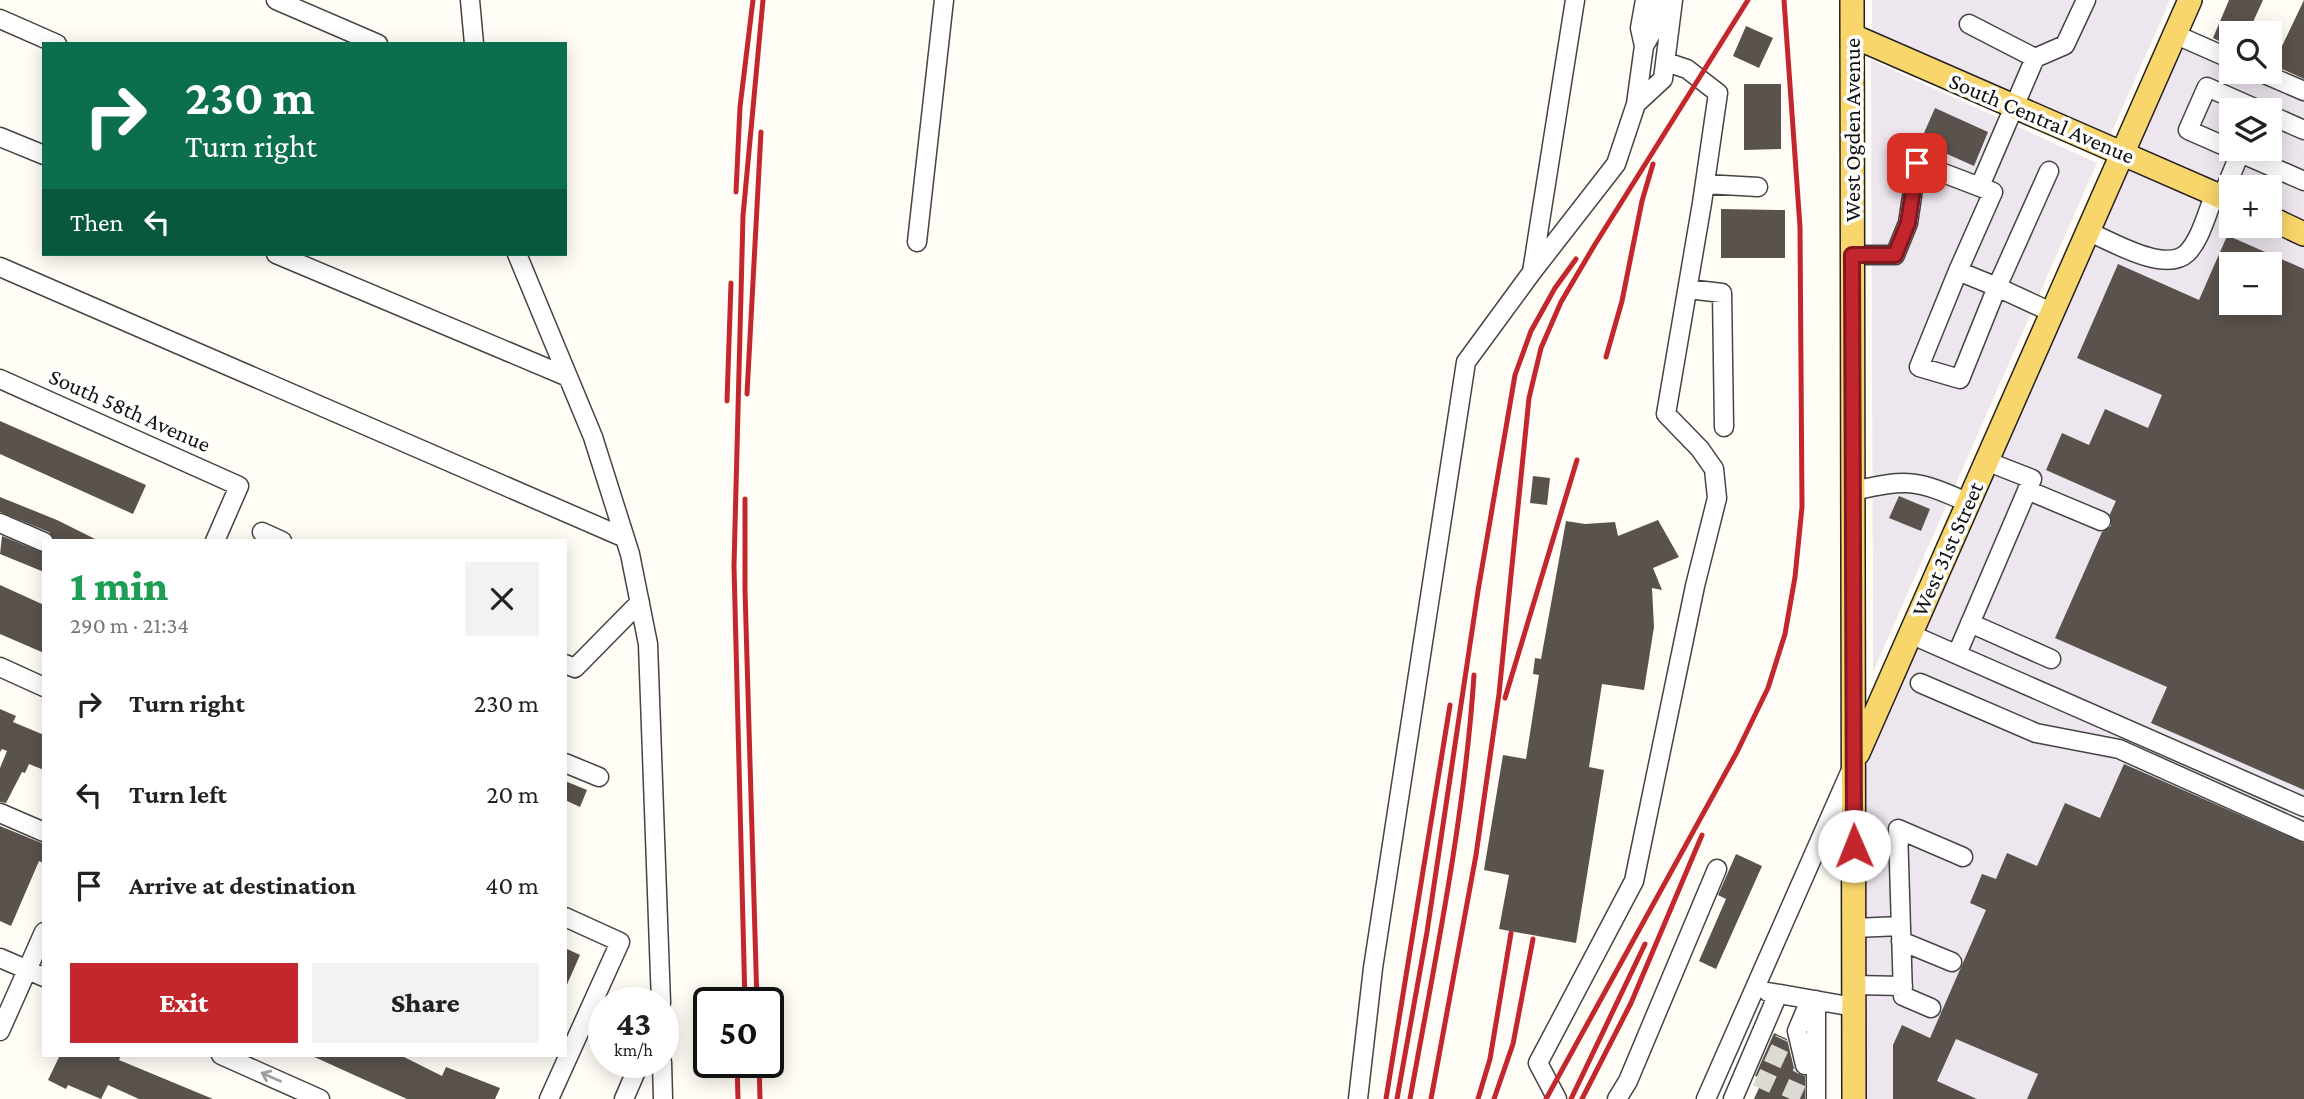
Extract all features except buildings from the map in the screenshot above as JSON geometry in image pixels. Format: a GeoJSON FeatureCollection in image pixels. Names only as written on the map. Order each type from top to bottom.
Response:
{"type":"FeatureCollection","features":[{"type":"Feature","properties":{"kind":"main road","name":"West Ogden Avenue"},"geometry":{"type":"LineString","coordinates":[[1853,0],[1854,1099]]}},
{"type":"Feature","properties":{"kind":"main road","name":"West 31st Street"},"geometry":{"type":"LineString","coordinates":[[1853,764],[2190,0]]}},
{"type":"Feature","properties":{"kind":"main road","name":"South Central Avenue"},"geometry":{"type":"LineString","coordinates":[[1853,36],[2219,196]]}},
{"type":"Feature","properties":{"kind":"main road"},"geometry":{"type":"LineString","coordinates":[[2282,224],[2304,234]]}},
{"type":"Feature","properties":{"kind":"street"},"geometry":{"type":"LineString","coordinates":[[276,0],[373,42]]}},
{"type":"Feature","properties":{"kind":"street"},"geometry":{"type":"LineString","coordinates":[[470,0],[474,42]]}},
{"type":"Feature","properties":{"kind":"street"},"geometry":{"type":"LineString","coordinates":[[916,242],[944,0]]}},
{"type":"Feature","properties":{"kind":"street"},"geometry":{"type":"LineString","coordinates":[[1532,272],[1575,0]]}},
{"type":"Feature","properties":{"kind":"street"},"geometry":{"type":"LineString","coordinates":[[1358,1099],[1373,968],[1466,362],[1616,164],[1636,104],[1644,46],[1640,28],[1645,0]]}},
{"type":"Feature","properties":{"kind":"street"},"geometry":{"type":"LineString","coordinates":[[1644,46],[1654,29],[1658,0]]}},
{"type":"Feature","properties":{"kind":"street"},"geometry":{"type":"LineString","coordinates":[[1636,104],[1663,79],[1673,0]]}},
{"type":"Feature","properties":{"kind":"street"},"geometry":{"type":"LineString","coordinates":[[1980,187],[2035,58],[2065,45],[2086,0]]}},
{"type":"Feature","properties":{"kind":"street"},"geometry":{"type":"LineString","coordinates":[[0,19],[52,42]]}},
{"type":"Feature","properties":{"kind":"street"},"geometry":{"type":"LineString","coordinates":[[1969,24],[2035,58]]}},
{"type":"Feature","properties":{"kind":"street"},"geometry":{"type":"LineString","coordinates":[[2175,34],[2219,54]]}},
{"type":"Feature","properties":{"kind":"street"},"geometry":{"type":"LineString","coordinates":[[1557,1099],[1538,1063],[1634,881],[1695,586],[1717,498],[1714,470],[1700,449],[1666,414],[1718,93],[1687,69],[1665,62]]}},
{"type":"Feature","properties":{"kind":"street"},"geometry":{"type":"LineString","coordinates":[[2282,78],[2302,84]]}},
{"type":"Feature","properties":{"kind":"street"},"geometry":{"type":"LineString","coordinates":[[2219,144],[2188,130],[2207,87],[2232,98]]}},
{"type":"Feature","properties":{"kind":"street"},"geometry":{"type":"LineString","coordinates":[[2282,120],[2304,130]]}},
{"type":"Feature","properties":{"kind":"street"},"geometry":{"type":"LineString","coordinates":[[0,137],[42,154]]}},
{"type":"Feature","properties":{"kind":"street"},"geometry":{"type":"LineString","coordinates":[[2258,161],[2304,181]]}},
{"type":"Feature","properties":{"kind":"street"},"geometry":{"type":"LineString","coordinates":[[1852,255],[1895,255],[1908,223],[1917,163],[1993,192],[1919,367],[1959,379],[2049,171]]}},
{"type":"Feature","properties":{"kind":"street"},"geometry":{"type":"LineString","coordinates":[[1705,184],[1758,187]]}},
{"type":"Feature","properties":{"kind":"street"},"geometry":{"type":"LineString","coordinates":[[2087,231],[2155,260],[2169,262],[2189,252],[2219,204]]}},
{"type":"Feature","properties":{"kind":"street"},"geometry":{"type":"LineString","coordinates":[[281,256],[568,377]]}},
{"type":"Feature","properties":{"kind":"street"},"geometry":{"type":"LineString","coordinates":[[518,256],[593,437],[625,538],[648,643],[660,987]]}},
{"type":"Feature","properties":{"kind":"street"},"geometry":{"type":"LineString","coordinates":[[0,267],[625,538]]}},
{"type":"Feature","properties":{"kind":"street"},"geometry":{"type":"LineString","coordinates":[[1958,271],[2051,312]]}},
{"type":"Feature","properties":{"kind":"street"},"geometry":{"type":"LineString","coordinates":[[1688,289],[1723,293],[1724,427]]}},
{"type":"Feature","properties":{"kind":"street","name":"South 58th Avenue"},"geometry":{"type":"LineString","coordinates":[[0,379],[239,486],[216,539]]}},
{"type":"Feature","properties":{"kind":"street"},"geometry":{"type":"LineString","coordinates":[[1956,654],[2032,479],[1986,461]]}},
{"type":"Feature","properties":{"kind":"street"},"geometry":{"type":"LineString","coordinates":[[1853,491],[1897,481],[1917,482],[1967,502]]}},
{"type":"Feature","properties":{"kind":"street"},"geometry":{"type":"LineString","coordinates":[[2027,491],[2101,521]]}},
{"type":"Feature","properties":{"kind":"street"},"geometry":{"type":"LineString","coordinates":[[0,523],[42,541]]}},
{"type":"Feature","properties":{"kind":"street"},"geometry":{"type":"LineString","coordinates":[[262,532],[278,539]]}},
{"type":"Feature","properties":{"kind":"street"},"geometry":{"type":"LineString","coordinates":[[567,665],[575,668],[640,602]]}},
{"type":"Feature","properties":{"kind":"street"},"geometry":{"type":"LineString","coordinates":[[1970,623],[2051,659]]}},
{"type":"Feature","properties":{"kind":"street"},"geometry":{"type":"LineString","coordinates":[[1910,634],[2304,807]]}},
{"type":"Feature","properties":{"kind":"street"},"geometry":{"type":"LineString","coordinates":[[0,667],[42,686]]}},
{"type":"Feature","properties":{"kind":"street"},"geometry":{"type":"LineString","coordinates":[[1920,683],[2036,733],[2119,749],[2304,832]]}},
{"type":"Feature","properties":{"kind":"street"},"geometry":{"type":"LineString","coordinates":[[567,764],[599,777]]}},
{"type":"Feature","properties":{"kind":"street","name":"West 31st Street"},"geometry":{"type":"LineString","coordinates":[[1706,1099],[1853,764]]}},
{"type":"Feature","properties":{"kind":"street"},"geometry":{"type":"LineString","coordinates":[[0,813],[42,831]]}},
{"type":"Feature","properties":{"kind":"street"},"geometry":{"type":"LineString","coordinates":[[1931,1008],[1903,996],[1898,828],[1962,857]]}},
{"type":"Feature","properties":{"kind":"street"},"geometry":{"type":"LineString","coordinates":[[1854,846],[1899,844]]}},
{"type":"Feature","properties":{"kind":"street"},"geometry":{"type":"LineString","coordinates":[[1617,1099],[1628,1081],[1717,869]]}},
{"type":"Feature","properties":{"kind":"street"},"geometry":{"type":"LineString","coordinates":[[567,918],[620,942],[567,1043]]}},
{"type":"Feature","properties":{"kind":"street"},"geometry":{"type":"LineString","coordinates":[[1854,928],[1901,934],[1952,962]]}},
{"type":"Feature","properties":{"kind":"street"},"geometry":{"type":"LineString","coordinates":[[0,1031],[42,936]]}},
{"type":"Feature","properties":{"kind":"street"},"geometry":{"type":"LineString","coordinates":[[0,958],[42,976]]}},
{"type":"Feature","properties":{"kind":"street"},"geometry":{"type":"LineString","coordinates":[[1754,990],[1813,1000],[1854,996],[1903,986]]}},
{"type":"Feature","properties":{"kind":"street"},"geometry":{"type":"LineString","coordinates":[[1733,1099],[1778,994]]}},
{"type":"Feature","properties":{"kind":"street"},"geometry":{"type":"LineString","coordinates":[[1805,1065],[1790,1035],[1813,1000]]}},
{"type":"Feature","properties":{"kind":"street"},"geometry":{"type":"LineString","coordinates":[[1813,1000],[1816,1099]]}},
{"type":"Feature","properties":{"kind":"street"},"geometry":{"type":"LineString","coordinates":[[226,1057],[320,1099]]}},
{"type":"Feature","properties":{"kind":"street"},"geometry":{"type":"LineString","coordinates":[[549,1099],[559,1058]]}},
{"type":"Feature","properties":{"kind":"street"},"geometry":{"type":"LineString","coordinates":[[624,1099],[633,1078]]}},
{"type":"Feature","properties":{"kind":"street"},"geometry":{"type":"LineString","coordinates":[[662,1078],[663,1099]]}},
{"type":"Feature","properties":{"kind":"street"},"geometry":{"type":"LineString","coordinates":[[1741,1080],[1758,1088]]}},
{"type":"Feature","properties":{"kind":"shaded area"},"geometry":{"type":"Polygon","coordinates":[[[1872,0],[2170,0],[2110,136],[1872,34],[1872,0]]]}},
{"type":"Feature","properties":{"kind":"shaded area"},"geometry":{"type":"Polygon","coordinates":[[[2176,38],[2219,57],[2219,84],[2281,84],[2304,94],[2304,1099],[1858,1099],[1856,764],[2176,38]]]}},
{"type":"Feature","properties":{"kind":"shaded area"},"geometry":{"type":"Polygon","coordinates":[[[1871,60],[2097,163],[1873,672],[1873,644],[1871,60]]]}},
{"type":"Feature","properties":{"kind":"tunnel"},"geometry":{"type":"LineString","coordinates":[[1761,1089],[1784,1039]]}},
{"type":"Feature","properties":{"kind":"tunnel"},"geometry":{"type":"LineString","coordinates":[[1790,1099],[1805,1065]]}},
{"type":"Feature","properties":{"kind":"railway"},"geometry":{"type":"LineString","coordinates":[[736,192],[740,107],[753,0]]}},
{"type":"Feature","properties":{"kind":"railway"},"geometry":{"type":"LineString","coordinates":[[745,987],[734,566],[743,216],[763,0]]}},
{"type":"Feature","properties":{"kind":"railway"},"geometry":{"type":"LineString","coordinates":[[1431,1099],[1476,855],[1499,694],[1529,398],[1541,348],[1561,302],[1594,246],[1748,0]]}},
{"type":"Feature","properties":{"kind":"railway"},"geometry":{"type":"LineString","coordinates":[[1546,1099],[1737,752],[1768,688],[1785,634],[1795,577],[1802,507],[1800,227],[1784,0]]}},
{"type":"Feature","properties":{"kind":"railway"},"geometry":{"type":"LineString","coordinates":[[747,394],[761,132]]}},
{"type":"Feature","properties":{"kind":"railway"},"geometry":{"type":"LineString","coordinates":[[1606,357],[1622,301],[1642,201],[1653,164]]}},
{"type":"Feature","properties":{"kind":"railway"},"geometry":{"type":"LineString","coordinates":[[1397,1099],[1427,932],[1478,591],[1515,375],[1531,331],[1555,288],[1576,259]]}},
{"type":"Feature","properties":{"kind":"railway"},"geometry":{"type":"LineString","coordinates":[[727,401],[731,283]]}},
{"type":"Feature","properties":{"kind":"railway"},"geometry":{"type":"LineString","coordinates":[[1505,698],[1577,460]]}},
{"type":"Feature","properties":{"kind":"railway"},"geometry":{"type":"LineString","coordinates":[[745,499],[745,590],[757,987]]}},
{"type":"Feature","properties":{"kind":"railway"},"geometry":{"type":"LineString","coordinates":[[1410,1099],[1456,834],[1474,675]]}},
{"type":"Feature","properties":{"kind":"railway"},"geometry":{"type":"LineString","coordinates":[[1386,1099],[1450,705]]}},
{"type":"Feature","properties":{"kind":"railway"},"geometry":{"type":"LineString","coordinates":[[1582,1099],[1631,1003],[1702,835]]}},
{"type":"Feature","properties":{"kind":"railway"},"geometry":{"type":"LineString","coordinates":[[1478,1099],[1490,1059],[1511,933]]}},
{"type":"Feature","properties":{"kind":"railway"},"geometry":{"type":"LineString","coordinates":[[1494,1099],[1513,1044],[1533,939]]}},
{"type":"Feature","properties":{"kind":"railway"},"geometry":{"type":"LineString","coordinates":[[1571,1099],[1645,944]]}},
{"type":"Feature","properties":{"kind":"railway"},"geometry":{"type":"LineString","coordinates":[[737,1078],[738,1099]]}},
{"type":"Feature","properties":{"kind":"railway"},"geometry":{"type":"LineString","coordinates":[[759,1078],[760,1099]]}},
{"type":"Feature","properties":{"kind":"route"},"geometry":{"type":"LineString","coordinates":[[1854,846],[1852,255],[1895,255],[1908,223],[1917,163]]}}]}
